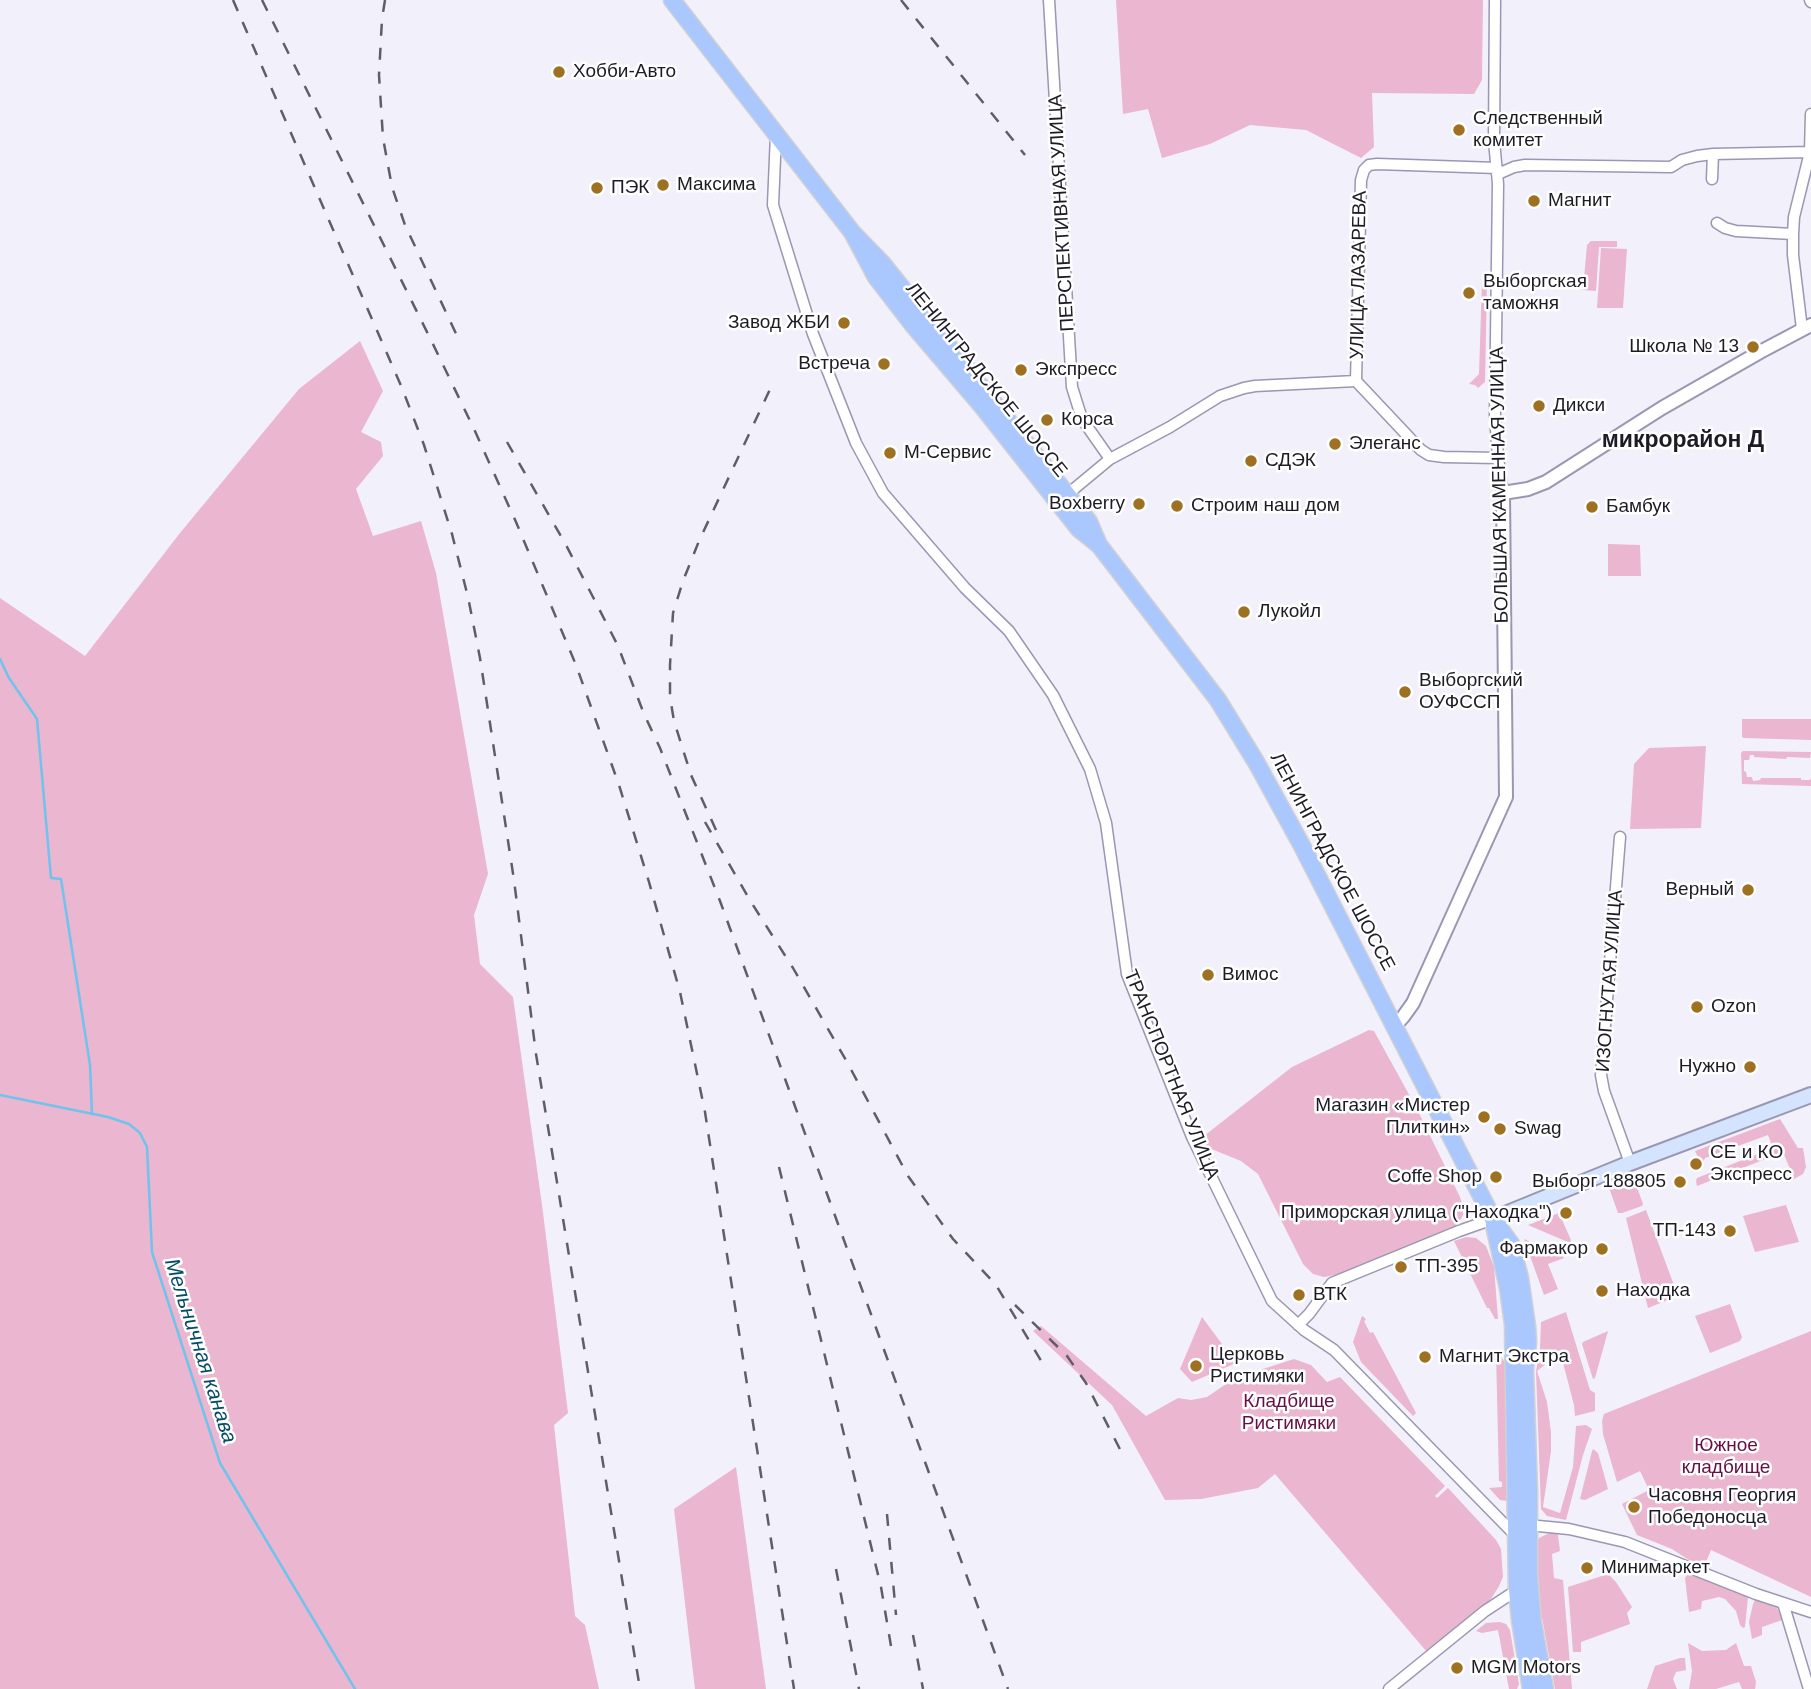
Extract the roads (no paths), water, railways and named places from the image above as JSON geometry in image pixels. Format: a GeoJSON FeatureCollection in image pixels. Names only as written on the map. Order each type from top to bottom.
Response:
{"type":"FeatureCollection","features":[{"type":"Feature","properties":{"kind":"main road","name":"ЛЕНИНГРАДСКОЕ ШОССЕ"},"geometry":{"type":"LineString","coordinates":[[672,0],[852,232],[883,263],[1063,499],[1089,522],[1099,545],[1217,700],[1256,762],[1301,844],[1493,1219],[1513,1324],[1522,1530],[1545,1689]]}},
{"type":"Feature","properties":{"kind":"main road"},"geometry":{"type":"LineString","coordinates":[[1493,1219],[1630,1163],[1811,1095]]}},
{"type":"Feature","properties":{"kind":"main road","name":"ЛЕНИНГРАДСКОЕ ШОССЕ"},"geometry":{"type":"LineString","coordinates":[[1522,1530],[1517,1590],[1531,1689]]}},
{"type":"Feature","properties":{"kind":"street","name":"ПЕРСПЕКТИВНАЯ УЛИЦА"},"geometry":{"type":"LineString","coordinates":[[1049,0],[1072,387],[1082,419],[1110,459]]}},
{"type":"Feature","properties":{"kind":"street","name":"БОЛЬШАЯ КАМЕННАЯ УЛИЦА"},"geometry":{"type":"LineString","coordinates":[[1394,1027],[1413,1003],[1506,797],[1503,493],[1495,415],[1495,0]]}},
{"type":"Feature","properties":{"kind":"street"},"geometry":{"type":"LineString","coordinates":[[1503,493],[1528,489],[1546,482],[1662,408],[1807,327],[1793,256],[1793,234],[1794,217],[1810,152],[1811,114]]}},
{"type":"Feature","properties":{"kind":"street","name":"ТРАНСПОРТНАЯ УЛИЦА"},"geometry":{"type":"LineString","coordinates":[[776,132],[773,205],[813,334],[856,443],[883,493],[965,588],[1009,631],[1053,695],[1090,769],[1106,823],[1127,974],[1192,1137],[1272,1301],[1298,1325],[1334,1350],[1522,1530]]}},
{"type":"Feature","properties":{"kind":"street"},"geometry":{"type":"LineString","coordinates":[[1497,171],[1525,165],[1671,167],[1682,160],[1713,154],[1810,152]]}},
{"type":"Feature","properties":{"kind":"street"},"geometry":{"type":"LineString","coordinates":[[1712,179],[1713,154]]}},
{"type":"Feature","properties":{"kind":"street","name":"УЛИЦА ЛАЗАРЕВА"},"geometry":{"type":"LineString","coordinates":[[1356,381],[1361,180],[1364,170],[1377,164],[1497,171]]}},
{"type":"Feature","properties":{"kind":"street"},"geometry":{"type":"LineString","coordinates":[[1717,223],[1725,229],[1736,231],[1793,234]]}},
{"type":"Feature","properties":{"kind":"street"},"geometry":{"type":"LineString","coordinates":[[1063,499],[1110,459],[1220,396],[1244,388],[1356,381],[1421,450],[1429,455],[1498,458]]}},
{"type":"Feature","properties":{"kind":"street","name":"ИЗОГНУТАЯ УЛИЦА"},"geometry":{"type":"LineString","coordinates":[[1620,837],[1601,1075],[1602,1086],[1630,1163]]}},
{"type":"Feature","properties":{"kind":"street"},"geometry":{"type":"LineString","coordinates":[[1298,1325],[1332,1283],[1493,1219]]}},
{"type":"Feature","properties":{"kind":"street"},"geometry":{"type":"LineString","coordinates":[[1522,1530],[1569,1529],[1625,1542],[1756,1594],[1811,1612]]}},
{"type":"Feature","properties":{"kind":"street"},"geometry":{"type":"LineString","coordinates":[[1389,1689],[1485,1611],[1517,1590]]}},
{"type":"Feature","properties":{"kind":"street"},"geometry":{"type":"LineString","coordinates":[[1783,1603],[1809,1689]]}},
{"type":"Feature","properties":{"kind":"waterway"},"geometry":{"type":"LineString","coordinates":[[0,659],[9,678],[37,719],[51,878],[61,879],[90,1065],[92,1114]]}},
{"type":"Feature","properties":{"kind":"waterway","name":"Мельничная канава"},"geometry":{"type":"LineString","coordinates":[[0,1095],[108,1117],[129,1124],[140,1133],[147,1147],[152,1252],[220,1463],[355,1689]]}},
{"type":"Feature","properties":{"kind":"railway"},"geometry":{"type":"LineString","coordinates":[[233,0],[402,388],[424,445],[452,534],[468,597],[514,880],[536,1054],[640,1689]]}},
{"type":"Feature","properties":{"kind":"railway"},"geometry":{"type":"LineString","coordinates":[[262,0],[474,429],[576,665],[619,785],[680,992],[705,1112],[794,1689]]}},
{"type":"Feature","properties":{"kind":"railway"},"geometry":{"type":"LineString","coordinates":[[385,0],[379,75],[383,138],[392,187],[405,225],[459,340]]}},
{"type":"Feature","properties":{"kind":"railway"},"geometry":{"type":"LineString","coordinates":[[901,0],[1025,155]]}},
{"type":"Feature","properties":{"kind":"railway"},"geometry":{"type":"LineString","coordinates":[[716,830],[691,775],[674,721],[670,697],[673,613],[699,541],[772,385]]}},
{"type":"Feature","properties":{"kind":"railway"},"geometry":{"type":"LineString","coordinates":[[507,442],[566,545],[618,646],[660,748],[720,901],[1008,1689]]}},
{"type":"Feature","properties":{"kind":"railway"},"geometry":{"type":"LineString","coordinates":[[705,822],[847,1062],[908,1176],[953,1239],[996,1285],[1046,1369]]}},
{"type":"Feature","properties":{"kind":"railway"},"geometry":{"type":"LineString","coordinates":[[779,1167],[881,1587],[892,1652]]}},
{"type":"Feature","properties":{"kind":"railway"},"geometry":{"type":"LineString","coordinates":[[1015,1305],[1067,1356],[1086,1383],[1125,1459]]}},
{"type":"Feature","properties":{"kind":"railway"},"geometry":{"type":"LineString","coordinates":[[887,1514],[896,1615]]}},
{"type":"Feature","properties":{"kind":"railway"},"geometry":{"type":"LineString","coordinates":[[836,1569],[859,1689]]}},
{"type":"Feature","properties":{"kind":"railway"},"geometry":{"type":"LineString","coordinates":[[913,1635],[923,1689]]}},
{"type":"Feature","properties":{"kind":"place","name":"Хобби-Авто"},"geometry":{"type":"Point","coordinates":[559,72]}},
{"type":"Feature","properties":{"kind":"place","name":"Следственный комитет"},"geometry":{"type":"Point","coordinates":[1459,130]}},
{"type":"Feature","properties":{"kind":"place","name":"Максима"},"geometry":{"type":"Point","coordinates":[663,185]}},
{"type":"Feature","properties":{"kind":"place","name":"ПЭК"},"geometry":{"type":"Point","coordinates":[597,188]}},
{"type":"Feature","properties":{"kind":"place","name":"Магнит"},"geometry":{"type":"Point","coordinates":[1534,201]}},
{"type":"Feature","properties":{"kind":"place","name":"Выборгская таможня"},"geometry":{"type":"Point","coordinates":[1469,293]}},
{"type":"Feature","properties":{"kind":"place","name":"Завод ЖБИ"},"geometry":{"type":"Point","coordinates":[844,323]}},
{"type":"Feature","properties":{"kind":"place","name":"Школа № 13"},"geometry":{"type":"Point","coordinates":[1753,347]}},
{"type":"Feature","properties":{"kind":"place","name":"Встреча"},"geometry":{"type":"Point","coordinates":[884,364]}},
{"type":"Feature","properties":{"kind":"place","name":"Экспресс"},"geometry":{"type":"Point","coordinates":[1021,370]}},
{"type":"Feature","properties":{"kind":"place","name":"Дикси"},"geometry":{"type":"Point","coordinates":[1539,406]}},
{"type":"Feature","properties":{"kind":"place","name":"Корса"},"geometry":{"type":"Point","coordinates":[1047,420]}},
{"type":"Feature","properties":{"kind":"place","name":"Элеганс"},"geometry":{"type":"Point","coordinates":[1335,444]}},
{"type":"Feature","properties":{"kind":"place","name":"М-Сервис"},"geometry":{"type":"Point","coordinates":[890,453]}},
{"type":"Feature","properties":{"kind":"place","name":"СДЭК"},"geometry":{"type":"Point","coordinates":[1251,461]}},
{"type":"Feature","properties":{"kind":"place","name":"Boxberry"},"geometry":{"type":"Point","coordinates":[1139,504]}},
{"type":"Feature","properties":{"kind":"place","name":"Строим наш дом"},"geometry":{"type":"Point","coordinates":[1177,506]}},
{"type":"Feature","properties":{"kind":"place","name":"Бамбук"},"geometry":{"type":"Point","coordinates":[1592,507]}},
{"type":"Feature","properties":{"kind":"place","name":"Лукойл"},"geometry":{"type":"Point","coordinates":[1244,612]}},
{"type":"Feature","properties":{"kind":"place","name":"Выборгский ОУФССП"},"geometry":{"type":"Point","coordinates":[1405,692]}},
{"type":"Feature","properties":{"kind":"place","name":"Верный"},"geometry":{"type":"Point","coordinates":[1748,890]}},
{"type":"Feature","properties":{"kind":"place","name":"Вимос"},"geometry":{"type":"Point","coordinates":[1208,975]}},
{"type":"Feature","properties":{"kind":"place","name":"Ozon"},"geometry":{"type":"Point","coordinates":[1697,1007]}},
{"type":"Feature","properties":{"kind":"place","name":"Нужно"},"geometry":{"type":"Point","coordinates":[1750,1067]}},
{"type":"Feature","properties":{"kind":"place","name":"Магазин «Мистер Плиткин»"},"geometry":{"type":"Point","coordinates":[1484,1117]}},
{"type":"Feature","properties":{"kind":"place","name":"Swag"},"geometry":{"type":"Point","coordinates":[1500,1129]}},
{"type":"Feature","properties":{"kind":"place","name":"CE и КО Экспресс"},"geometry":{"type":"Point","coordinates":[1696,1164]}},
{"type":"Feature","properties":{"kind":"place","name":"Coffe Shop"},"geometry":{"type":"Point","coordinates":[1496,1177]}},
{"type":"Feature","properties":{"kind":"place","name":"Выборг 188805"},"geometry":{"type":"Point","coordinates":[1680,1182]}},
{"type":"Feature","properties":{"kind":"place","name":"Приморская улица (\"Находка\")"},"geometry":{"type":"Point","coordinates":[1566,1213]}},
{"type":"Feature","properties":{"kind":"place","name":"ТП-143"},"geometry":{"type":"Point","coordinates":[1730,1231]}},
{"type":"Feature","properties":{"kind":"place","name":"Фармакор"},"geometry":{"type":"Point","coordinates":[1602,1249]}},
{"type":"Feature","properties":{"kind":"place","name":"ТП-395"},"geometry":{"type":"Point","coordinates":[1401,1267]}},
{"type":"Feature","properties":{"kind":"place","name":"Находка"},"geometry":{"type":"Point","coordinates":[1602,1291]}},
{"type":"Feature","properties":{"kind":"place","name":"ВТК"},"geometry":{"type":"Point","coordinates":[1299,1295]}},
{"type":"Feature","properties":{"kind":"place","name":"Магнит Экстра"},"geometry":{"type":"Point","coordinates":[1425,1357]}},
{"type":"Feature","properties":{"kind":"place","name":"Церковь Ристимяки"},"geometry":{"type":"Point","coordinates":[1196,1366]}},
{"type":"Feature","properties":{"kind":"place","name":"Часовня Георгия Победоносца"},"geometry":{"type":"Point","coordinates":[1634,1507]}},
{"type":"Feature","properties":{"kind":"place","name":"Минимаркет"},"geometry":{"type":"Point","coordinates":[1587,1568]}},
{"type":"Feature","properties":{"kind":"place","name":"MGM Motors"},"geometry":{"type":"Point","coordinates":[1457,1668]}},
{"type":"Feature","properties":{"kind":"district","name":"микрорайон Д"},"geometry":{"type":"Point","coordinates":[1683,441]}},
{"type":"Feature","properties":{"kind":"park label","name":"Кладбище Ристимяки"},"geometry":{"type":"Point","coordinates":[1289,1413]}},
{"type":"Feature","properties":{"kind":"park label","name":"Южное кладбище"},"geometry":{"type":"Point","coordinates":[1726,1457]}}]}
